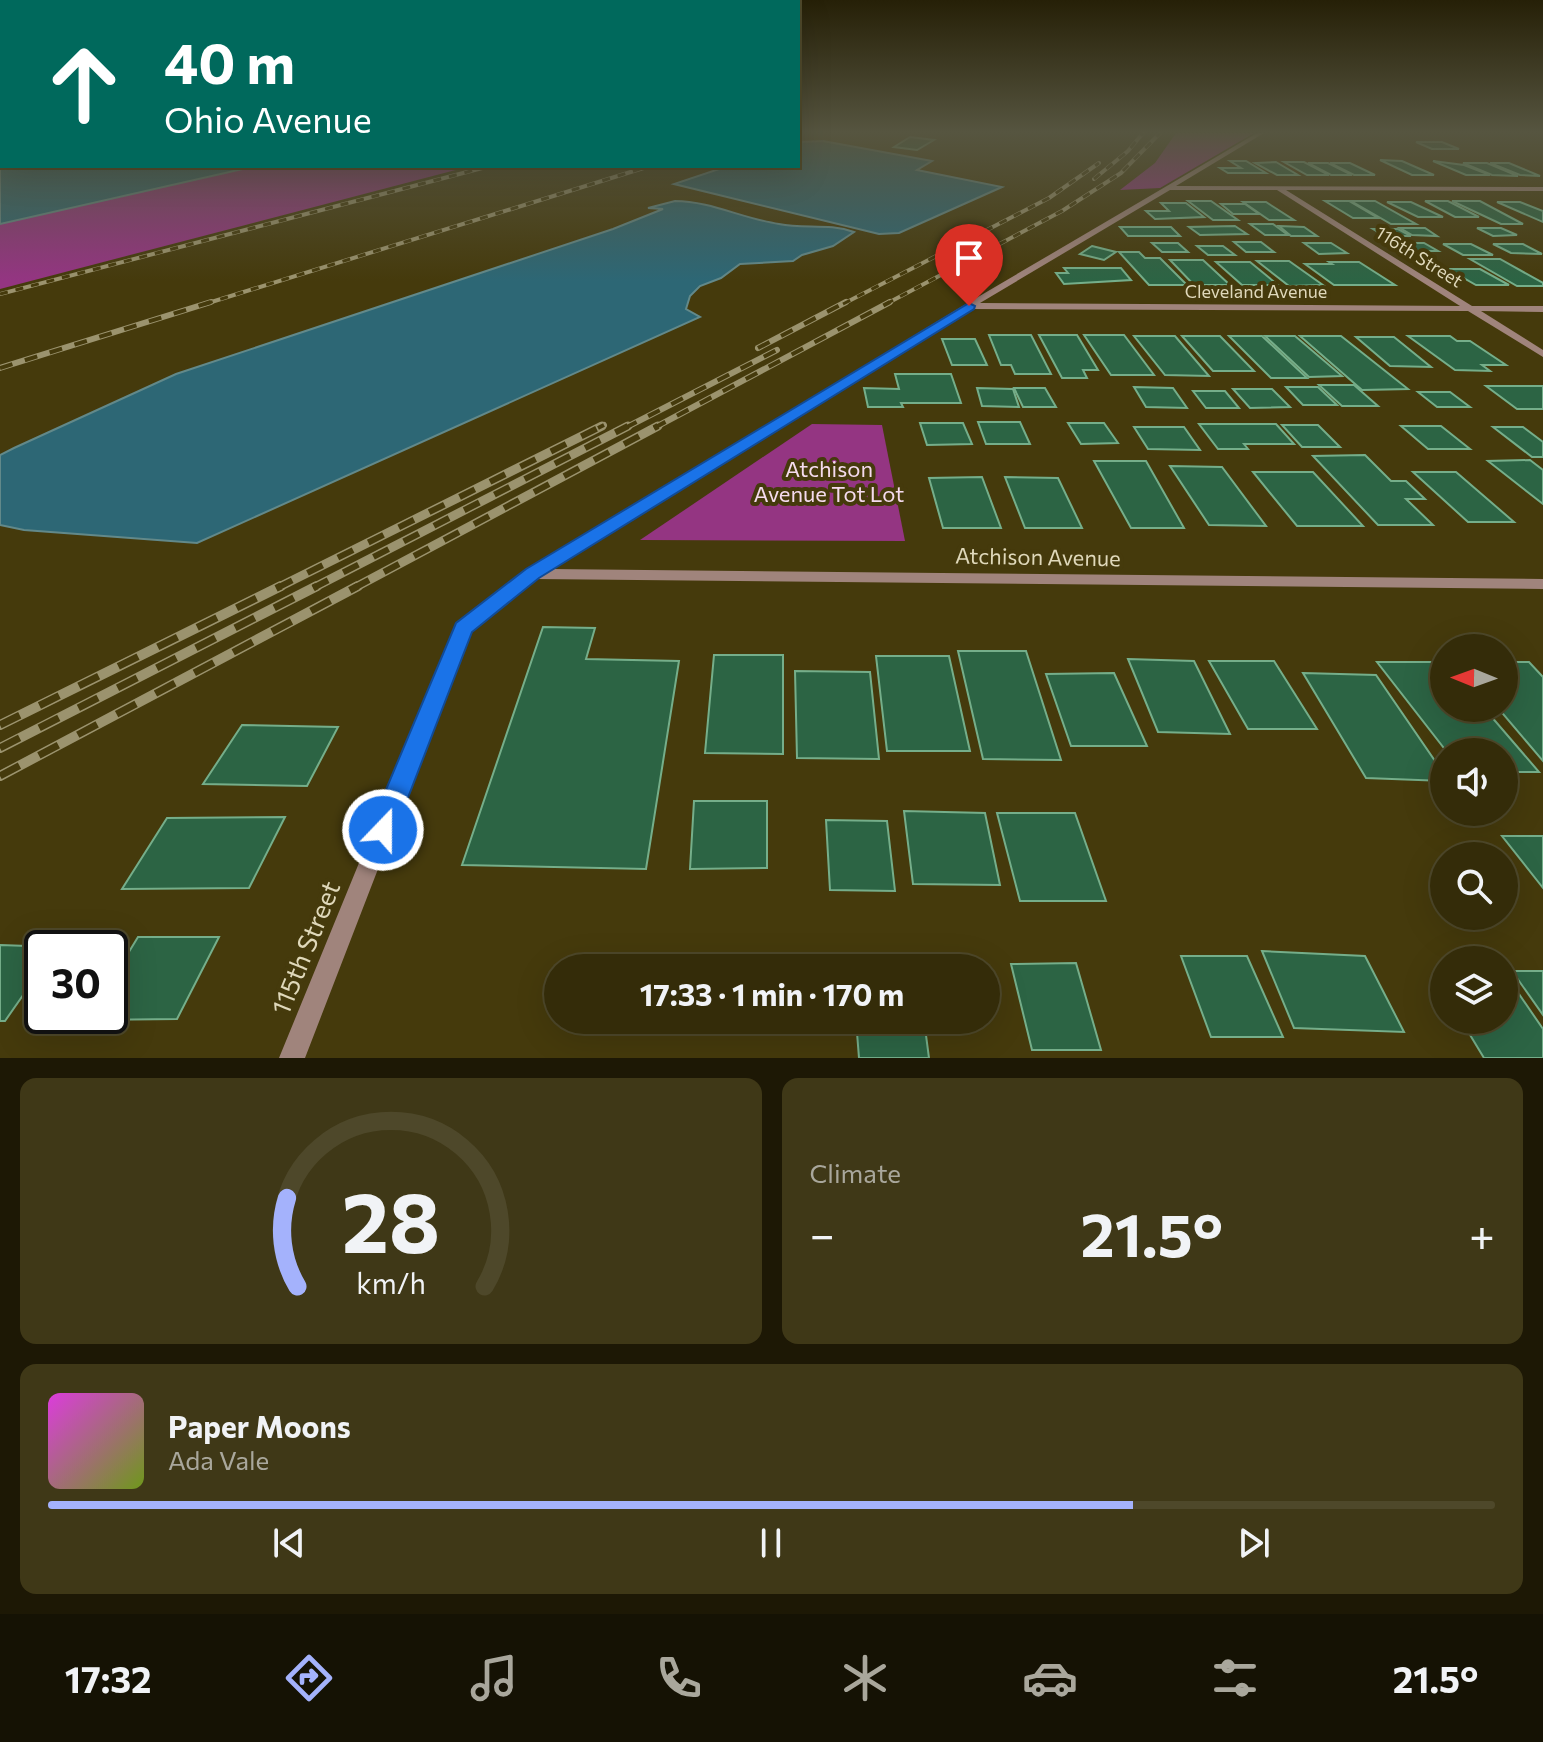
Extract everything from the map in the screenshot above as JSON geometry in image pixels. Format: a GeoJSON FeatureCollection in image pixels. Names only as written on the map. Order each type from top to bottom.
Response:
{"type":"FeatureCollection","features":[{"type":"Feature","properties":{"kind":"street","name":"115th Street"},"geometry":{"type":"LineString","coordinates":[[292,1058],[463,628],[532,574],[969,306],[1179,182]]}},
{"type":"Feature","properties":{"kind":"street"},"geometry":{"type":"LineString","coordinates":[[1170,188],[1543,189]]}},
{"type":"Feature","properties":{"kind":"street","name":"116th Street"},"geometry":{"type":"LineString","coordinates":[[1278,188],[1543,354]]}},
{"type":"Feature","properties":{"kind":"street","name":"Cleveland Avenue"},"geometry":{"type":"LineString","coordinates":[[969,306],[1543,309]]}},
{"type":"Feature","properties":{"kind":"street","name":"Atchison Avenue"},"geometry":{"type":"LineString","coordinates":[[532,574],[1543,584]]}},
{"type":"Feature","properties":{"kind":"green space"},"geometry":{"type":"Polygon","coordinates":[[[184,182],[408,182],[0,289],[0,224],[184,182]]]}},
{"type":"Feature","properties":{"kind":"green space"},"geometry":{"type":"Polygon","coordinates":[[[1130,182],[1170,182],[1160,188],[1120,190],[1130,182]]]}},
{"type":"Feature","properties":{"kind":"green space","name":"Atchison Avenue Tot Lot"},"geometry":{"type":"Polygon","coordinates":[[[812,424],[882,425],[905,541],[640,540],[812,424]]]}},
{"type":"Feature","properties":{"kind":"water"},"geometry":{"type":"Polygon","coordinates":[[[0,182],[184,182],[0,224],[0,182]]]}},
{"type":"Feature","properties":{"kind":"water"},"geometry":{"type":"Polygon","coordinates":[[[979,182],[1002,187],[899,233],[879,234],[674,184],[979,182]]]}},
{"type":"Feature","properties":{"kind":"water"},"geometry":{"type":"Polygon","coordinates":[[[675,201],[701,204],[779,224],[854,232],[833,246],[802,255],[793,261],[740,264],[721,278],[700,286],[690,296],[686,309],[700,317],[197,543],[24,530],[0,525],[0,455],[14,448],[176,374],[613,229],[663,209],[648,208],[675,201]]]}},
{"type":"Feature","properties":{"kind":"building"},"geometry":{"type":"Polygon","coordinates":[[[1188,201],[1211,201],[1238,220],[1213,220],[1188,201]]]}},
{"type":"Feature","properties":{"kind":"building"},"geometry":{"type":"Polygon","coordinates":[[[1325,201],[1349,201],[1378,218],[1353,218],[1325,201]]]}},
{"type":"Feature","properties":{"kind":"building"},"geometry":{"type":"Polygon","coordinates":[[[1351,201],[1375,201],[1416,224],[1391,224],[1351,201]]]}},
{"type":"Feature","properties":{"kind":"building"},"geometry":{"type":"Polygon","coordinates":[[[1425,201],[1448,201],[1479,217],[1455,217],[1425,201]]]}},
{"type":"Feature","properties":{"kind":"building"},"geometry":{"type":"Polygon","coordinates":[[[1452,201],[1480,201],[1523,224],[1501,224],[1452,201]]]}},
{"type":"Feature","properties":{"kind":"building"},"geometry":{"type":"Polygon","coordinates":[[[1243,202],[1266,202],[1294,220],[1269,220],[1243,202]]]}},
{"type":"Feature","properties":{"kind":"building"},"geometry":{"type":"Polygon","coordinates":[[[1387,202],[1411,202],[1443,217],[1418,217],[1387,202]]]}},
{"type":"Feature","properties":{"kind":"building"},"geometry":{"type":"Polygon","coordinates":[[[1497,202],[1520,202],[1543,211],[1543,222],[1497,202]]]}},
{"type":"Feature","properties":{"kind":"building"},"geometry":{"type":"Polygon","coordinates":[[[1161,203],[1186,203],[1204,217],[1155,219],[1146,211],[1169,211],[1161,203]]]}},
{"type":"Feature","properties":{"kind":"building"},"geometry":{"type":"Polygon","coordinates":[[[1221,204],[1245,204],[1259,214],[1233,214],[1221,204]]]}},
{"type":"Feature","properties":{"kind":"building"},"geometry":{"type":"Polygon","coordinates":[[[1250,224],[1273,224],[1288,235],[1265,235],[1250,224]]]}},
{"type":"Feature","properties":{"kind":"building"},"geometry":{"type":"Polygon","coordinates":[[[1235,226],[1247,234],[1200,235],[1189,227],[1235,226]]]}},
{"type":"Feature","properties":{"kind":"building"},"geometry":{"type":"Polygon","coordinates":[[[1279,226],[1304,227],[1317,236],[1291,236],[1279,226]]]}},
{"type":"Feature","properties":{"kind":"building"},"geometry":{"type":"Polygon","coordinates":[[[1120,227],[1171,227],[1180,236],[1128,236],[1120,227]]]}},
{"type":"Feature","properties":{"kind":"building"},"geometry":{"type":"Polygon","coordinates":[[[1400,228],[1425,228],[1437,236],[1412,235],[1400,228]]]}},
{"type":"Feature","properties":{"kind":"building"},"geometry":{"type":"Polygon","coordinates":[[[1477,228],[1501,228],[1517,235],[1493,236],[1477,228]]]}},
{"type":"Feature","properties":{"kind":"building"},"geometry":{"type":"Polygon","coordinates":[[[1373,229],[1398,229],[1411,236],[1385,236],[1373,229]]]}},
{"type":"Feature","properties":{"kind":"building"},"geometry":{"type":"Polygon","coordinates":[[[1234,242],[1261,242],[1274,252],[1246,252],[1234,242]]]}},
{"type":"Feature","properties":{"kind":"building"},"geometry":{"type":"Polygon","coordinates":[[[1152,243],[1178,243],[1188,252],[1162,252],[1152,243]]]}},
{"type":"Feature","properties":{"kind":"building"},"geometry":{"type":"Polygon","coordinates":[[[1304,243],[1331,243],[1347,253],[1319,254],[1304,243]]]}},
{"type":"Feature","properties":{"kind":"building"},"geometry":{"type":"Polygon","coordinates":[[[1398,243],[1424,243],[1438,251],[1412,251],[1398,243]]]}},
{"type":"Feature","properties":{"kind":"building"},"geometry":{"type":"Polygon","coordinates":[[[1443,244],[1471,244],[1493,255],[1463,255],[1443,244]]]}},
{"type":"Feature","properties":{"kind":"building"},"geometry":{"type":"Polygon","coordinates":[[[1493,244],[1523,244],[1542,254],[1511,253],[1493,244]]]}},
{"type":"Feature","properties":{"kind":"building"},"geometry":{"type":"Polygon","coordinates":[[[1092,246],[1116,252],[1104,260],[1080,254],[1092,246]]]}},
{"type":"Feature","properties":{"kind":"building"},"geometry":{"type":"Polygon","coordinates":[[[1197,246],[1223,246],[1235,255],[1208,255],[1197,246]]]}},
{"type":"Feature","properties":{"kind":"building"},"geometry":{"type":"Polygon","coordinates":[[[1119,252],[1139,252],[1145,258],[1160,258],[1187,285],[1149,285],[1119,252]]]}},
{"type":"Feature","properties":{"kind":"building"},"geometry":{"type":"Polygon","coordinates":[[[1470,259],[1500,259],[1543,283],[1543,286],[1517,286],[1470,259]]]}},
{"type":"Feature","properties":{"kind":"building"},"geometry":{"type":"Polygon","coordinates":[[[1170,260],[1203,260],[1230,285],[1194,285],[1170,260]]]}},
{"type":"Feature","properties":{"kind":"building"},"geometry":{"type":"Polygon","coordinates":[[[1257,261],[1289,261],[1323,285],[1289,286],[1257,261]]]}},
{"type":"Feature","properties":{"kind":"building"},"geometry":{"type":"Polygon","coordinates":[[[1216,262],[1250,262],[1278,285],[1242,285],[1216,262]]]}},
{"type":"Feature","properties":{"kind":"building"},"geometry":{"type":"Polygon","coordinates":[[[1329,262],[1359,262],[1395,285],[1334,285],[1305,264],[1332,264],[1329,262]]]}},
{"type":"Feature","properties":{"kind":"building"},"geometry":{"type":"Polygon","coordinates":[[[1064,268],[1121,268],[1131,280],[1064,284],[1056,273],[1068,273],[1064,268]]]}},
{"type":"Feature","properties":{"kind":"building"},"geometry":{"type":"Polygon","coordinates":[[[1448,269],[1480,269],[1509,285],[1476,285],[1448,269]]]}},
{"type":"Feature","properties":{"kind":"building"},"geometry":{"type":"Polygon","coordinates":[[[989,335],[1031,335],[1051,374],[1015,374],[1011,365],[1001,365],[989,335]]]}},
{"type":"Feature","properties":{"kind":"building"},"geometry":{"type":"Polygon","coordinates":[[[1039,335],[1077,335],[1098,370],[1083,370],[1087,378],[1062,378],[1039,335]]]}},
{"type":"Feature","properties":{"kind":"building"},"geometry":{"type":"Polygon","coordinates":[[[1084,335],[1124,335],[1154,375],[1111,375],[1084,335]]]}},
{"type":"Feature","properties":{"kind":"building"},"geometry":{"type":"Polygon","coordinates":[[[1134,336],[1175,336],[1209,376],[1165,375],[1134,336]]]}},
{"type":"Feature","properties":{"kind":"building"},"geometry":{"type":"Polygon","coordinates":[[[1182,336],[1220,336],[1254,371],[1213,371],[1182,336]]]}},
{"type":"Feature","properties":{"kind":"building"},"geometry":{"type":"Polygon","coordinates":[[[1229,336],[1262,336],[1307,378],[1271,378],[1229,336]]]}},
{"type":"Feature","properties":{"kind":"building"},"geometry":{"type":"Polygon","coordinates":[[[1265,336],[1295,336],[1342,376],[1309,377],[1265,336]]]}},
{"type":"Feature","properties":{"kind":"building"},"geometry":{"type":"Polygon","coordinates":[[[1300,336],[1341,336],[1408,389],[1362,390],[1300,336]]]}},
{"type":"Feature","properties":{"kind":"building"},"geometry":{"type":"Polygon","coordinates":[[[1408,336],[1450,336],[1457,341],[1470,341],[1506,365],[1482,365],[1490,371],[1455,370],[1408,336]]]}},
{"type":"Feature","properties":{"kind":"building"},"geometry":{"type":"Polygon","coordinates":[[[1356,337],[1394,337],[1431,367],[1390,366],[1356,337]]]}},
{"type":"Feature","properties":{"kind":"building"},"geometry":{"type":"Polygon","coordinates":[[[942,339],[975,339],[987,365],[952,365],[942,339]]]}},
{"type":"Feature","properties":{"kind":"building"},"geometry":{"type":"Polygon","coordinates":[[[895,374],[951,374],[961,403],[901,403],[903,407],[868,407],[864,388],[899,389],[895,374]]]}},
{"type":"Feature","properties":{"kind":"building"},"geometry":{"type":"Polygon","coordinates":[[[1319,385],[1354,385],[1378,406],[1342,406],[1319,385]]]}},
{"type":"Feature","properties":{"kind":"building"},"geometry":{"type":"Polygon","coordinates":[[[1486,386],[1543,386],[1543,409],[1517,409],[1486,386]]]}},
{"type":"Feature","properties":{"kind":"building"},"geometry":{"type":"Polygon","coordinates":[[[1134,387],[1173,388],[1187,408],[1146,407],[1134,387]]]}},
{"type":"Feature","properties":{"kind":"building"},"geometry":{"type":"Polygon","coordinates":[[[1286,387],[1318,387],[1337,405],[1303,405],[1286,387]]]}},
{"type":"Feature","properties":{"kind":"building"},"geometry":{"type":"Polygon","coordinates":[[[977,388],[1013,389],[1019,407],[982,406],[977,388]]]}},
{"type":"Feature","properties":{"kind":"building"},"geometry":{"type":"Polygon","coordinates":[[[1014,388],[1045,388],[1056,407],[1023,407],[1014,388]]]}},
{"type":"Feature","properties":{"kind":"building"},"geometry":{"type":"Polygon","coordinates":[[[1233,389],[1272,389],[1290,407],[1250,408],[1233,389]]]}},
{"type":"Feature","properties":{"kind":"building"},"geometry":{"type":"Polygon","coordinates":[[[1193,391],[1225,391],[1239,408],[1206,408],[1193,391]]]}},
{"type":"Feature","properties":{"kind":"building"},"geometry":{"type":"Polygon","coordinates":[[[1418,392],[1450,392],[1470,407],[1437,407],[1418,392]]]}},
{"type":"Feature","properties":{"kind":"building"},"geometry":{"type":"Polygon","coordinates":[[[978,422],[1020,422],[1030,444],[986,444],[978,422]]]}},
{"type":"Feature","properties":{"kind":"building"},"geometry":{"type":"Polygon","coordinates":[[[920,423],[963,423],[972,444],[927,445],[920,423]]]}},
{"type":"Feature","properties":{"kind":"building"},"geometry":{"type":"Polygon","coordinates":[[[1068,423],[1104,423],[1118,443],[1081,444],[1068,423]]]}},
{"type":"Feature","properties":{"kind":"building"},"geometry":{"type":"Polygon","coordinates":[[[1199,424],[1276,424],[1294,444],[1244,444],[1248,449],[1218,449],[1199,424]]]}},
{"type":"Feature","properties":{"kind":"building"},"geometry":{"type":"Polygon","coordinates":[[[1282,425],[1318,425],[1340,447],[1302,447],[1282,425]]]}},
{"type":"Feature","properties":{"kind":"building"},"geometry":{"type":"Polygon","coordinates":[[[1401,426],[1441,426],[1470,449],[1428,449],[1401,426]]]}},
{"type":"Feature","properties":{"kind":"building"},"geometry":{"type":"Polygon","coordinates":[[[1134,427],[1184,427],[1200,450],[1148,449],[1134,427]]]}},
{"type":"Feature","properties":{"kind":"building"},"geometry":{"type":"Polygon","coordinates":[[[1493,427],[1523,427],[1543,442],[1543,457],[1532,457],[1493,427]]]}},
{"type":"Feature","properties":{"kind":"building"},"geometry":{"type":"Polygon","coordinates":[[[1365,455],[1391,481],[1406,481],[1425,499],[1406,499],[1433,525],[1378,525],[1313,456],[1365,455]]]}},
{"type":"Feature","properties":{"kind":"building"},"geometry":{"type":"Polygon","coordinates":[[[1530,460],[1543,470],[1543,504],[1488,461],[1530,460]]]}},
{"type":"Feature","properties":{"kind":"building"},"geometry":{"type":"Polygon","coordinates":[[[1094,461],[1146,461],[1184,528],[1131,528],[1094,461]]]}},
{"type":"Feature","properties":{"kind":"building"},"geometry":{"type":"Polygon","coordinates":[[[1170,466],[1222,467],[1266,526],[1209,525],[1170,466]]]}},
{"type":"Feature","properties":{"kind":"building"},"geometry":{"type":"Polygon","coordinates":[[[1253,472],[1313,472],[1363,526],[1297,526],[1253,472]]]}},
{"type":"Feature","properties":{"kind":"building"},"geometry":{"type":"Polygon","coordinates":[[[1413,472],[1456,472],[1514,522],[1468,522],[1413,472]]]}},
{"type":"Feature","properties":{"kind":"building"},"geometry":{"type":"Polygon","coordinates":[[[982,477],[1001,528],[943,528],[929,478],[982,477]]]}},
{"type":"Feature","properties":{"kind":"building"},"geometry":{"type":"Polygon","coordinates":[[[1005,477],[1058,478],[1082,528],[1025,528],[1005,477]]]}},
{"type":"Feature","properties":{"kind":"building"},"geometry":{"type":"Polygon","coordinates":[[[543,627],[595,628],[586,659],[679,661],[646,869],[462,865],[543,627]]]}},
{"type":"Feature","properties":{"kind":"building"},"geometry":{"type":"Polygon","coordinates":[[[958,651],[1026,651],[1061,760],[983,759],[958,651]]]}},
{"type":"Feature","properties":{"kind":"building"},"geometry":{"type":"Polygon","coordinates":[[[714,655],[783,655],[783,754],[705,753],[714,655]]]}},
{"type":"Feature","properties":{"kind":"building"},"geometry":{"type":"Polygon","coordinates":[[[876,656],[949,656],[970,751],[887,751],[876,656]]]}},
{"type":"Feature","properties":{"kind":"building"},"geometry":{"type":"Polygon","coordinates":[[[1128,659],[1194,661],[1230,734],[1158,732],[1128,659]]]}},
{"type":"Feature","properties":{"kind":"building"},"geometry":{"type":"Polygon","coordinates":[[[1209,661],[1274,661],[1317,729],[1248,729],[1209,661]]]}},
{"type":"Feature","properties":{"kind":"building"},"geometry":{"type":"Polygon","coordinates":[[[1377,662],[1430,662],[1430,722],[1496,722],[1510,738],[1436,738],[1377,662]]]}},
{"type":"Feature","properties":{"kind":"building"},"geometry":{"type":"Polygon","coordinates":[[[1518,662],[1529,662],[1543,677],[1543,761],[1510,722],[1518,722],[1518,662]]]}},
{"type":"Feature","properties":{"kind":"building"},"geometry":{"type":"Polygon","coordinates":[[[795,671],[870,672],[879,759],[797,758],[795,671]]]}},
{"type":"Feature","properties":{"kind":"building"},"geometry":{"type":"Polygon","coordinates":[[[1114,673],[1147,746],[1071,746],[1046,674],[1114,673]]]}},
{"type":"Feature","properties":{"kind":"building"},"geometry":{"type":"Polygon","coordinates":[[[1303,673],[1376,675],[1430,754],[1430,780],[1366,778],[1303,673]]]}},
{"type":"Feature","properties":{"kind":"building"},"geometry":{"type":"Polygon","coordinates":[[[242,725],[338,727],[307,786],[203,784],[242,725]]]}},
{"type":"Feature","properties":{"kind":"building"},"geometry":{"type":"Polygon","coordinates":[[[1518,748],[1539,772],[1518,772],[1518,748]]]}},
{"type":"Feature","properties":{"kind":"building"},"geometry":{"type":"Polygon","coordinates":[[[694,801],[767,801],[767,868],[690,869],[694,801]]]}},
{"type":"Feature","properties":{"kind":"building"},"geometry":{"type":"Polygon","coordinates":[[[904,811],[985,813],[1000,885],[913,884],[904,811]]]}},
{"type":"Feature","properties":{"kind":"building"},"geometry":{"type":"Polygon","coordinates":[[[997,813],[1075,813],[1106,901],[1020,901],[997,813]]]}},
{"type":"Feature","properties":{"kind":"building"},"geometry":{"type":"Polygon","coordinates":[[[285,817],[249,888],[122,889],[167,818],[285,817]]]}},
{"type":"Feature","properties":{"kind":"building"},"geometry":{"type":"Polygon","coordinates":[[[826,820],[887,821],[895,891],[830,890],[826,820]]]}},
{"type":"Feature","properties":{"kind":"building"},"geometry":{"type":"Polygon","coordinates":[[[1502,836],[1543,836],[1543,888],[1518,856],[1518,842],[1507,842],[1502,836]]]}},
{"type":"Feature","properties":{"kind":"building"},"geometry":{"type":"Polygon","coordinates":[[[138,937],[219,937],[177,1019],[128,1020],[128,953],[138,937]]]}},
{"type":"Feature","properties":{"kind":"building"},"geometry":{"type":"Polygon","coordinates":[[[0,945],[24,946],[24,994],[5,1021],[0,1021],[0,945]]]}},
{"type":"Feature","properties":{"kind":"building"},"geometry":{"type":"Polygon","coordinates":[[[1262,951],[1365,956],[1404,1032],[1294,1028],[1262,951]]]}},
{"type":"Feature","properties":{"kind":"building"},"geometry":{"type":"Polygon","coordinates":[[[1181,956],[1247,956],[1283,1037],[1211,1037],[1181,956]]]}},
{"type":"Feature","properties":{"kind":"building"},"geometry":{"type":"Polygon","coordinates":[[[1076,963],[1101,1050],[1032,1050],[1011,964],[1076,963]]]}},
{"type":"Feature","properties":{"kind":"building"},"geometry":{"type":"Polygon","coordinates":[[[1518,971],[1543,971],[1543,1015],[1518,980],[1518,971]]]}},
{"type":"Feature","properties":{"kind":"building"},"geometry":{"type":"Polygon","coordinates":[[[1518,992],[1543,1029],[1543,1058],[1484,1058],[1469,1034],[1518,1034],[1518,992]]]}},
{"type":"Feature","properties":{"kind":"building"},"geometry":{"type":"Polygon","coordinates":[[[857,1034],[926,1034],[929,1058],[859,1058],[857,1034]]]}},
{"type":"Feature","properties":{"kind":"railway"},"geometry":{"type":"LineString","coordinates":[[0,294],[427,182]]}},
{"type":"Feature","properties":{"kind":"railway"},"geometry":{"type":"LineString","coordinates":[[205,304],[597,182]]}},
{"type":"Feature","properties":{"kind":"railway"},"geometry":{"type":"LineString","coordinates":[[843,304],[1049,198],[1071,182]]}},
{"type":"Feature","properties":{"kind":"railway"},"geometry":{"type":"LineString","coordinates":[[886,304],[1062,211],[1106,182]]}},
{"type":"Feature","properties":{"kind":"railway"},"geometry":{"type":"LineString","coordinates":[[0,368],[211,302]]}},
{"type":"Feature","properties":{"kind":"railway"},"geometry":{"type":"LineString","coordinates":[[758,348],[846,302]]}},
{"type":"Feature","properties":{"kind":"railway"},"geometry":{"type":"LineString","coordinates":[[654,428],[890,302]]}},
{"type":"Feature","properties":{"kind":"railway"},"geometry":{"type":"LineString","coordinates":[[625,428],[777,350]]}},
{"type":"Feature","properties":{"kind":"railway"},"geometry":{"type":"LineString","coordinates":[[277,588],[602,426]]}},
{"type":"Feature","properties":{"kind":"railway"},"geometry":{"type":"LineString","coordinates":[[598,428],[602,426]]}},
{"type":"Feature","properties":{"kind":"railway"},"geometry":{"type":"LineString","coordinates":[[313,588],[628,426]]}},
{"type":"Feature","properties":{"kind":"railway"},"geometry":{"type":"LineString","coordinates":[[354,588],[658,426]]}},
{"type":"Feature","properties":{"kind":"railway"},"geometry":{"type":"LineString","coordinates":[[0,725],[281,586]]}},
{"type":"Feature","properties":{"kind":"railway"},"geometry":{"type":"LineString","coordinates":[[0,748],[317,586]]}},
{"type":"Feature","properties":{"kind":"railway"},"geometry":{"type":"LineString","coordinates":[[0,776],[358,586]]}},
{"type":"Feature","properties":{"kind":"route"},"geometry":{"type":"LineString","coordinates":[[383,830],[463,628],[532,574],[969,306]]}}]}
